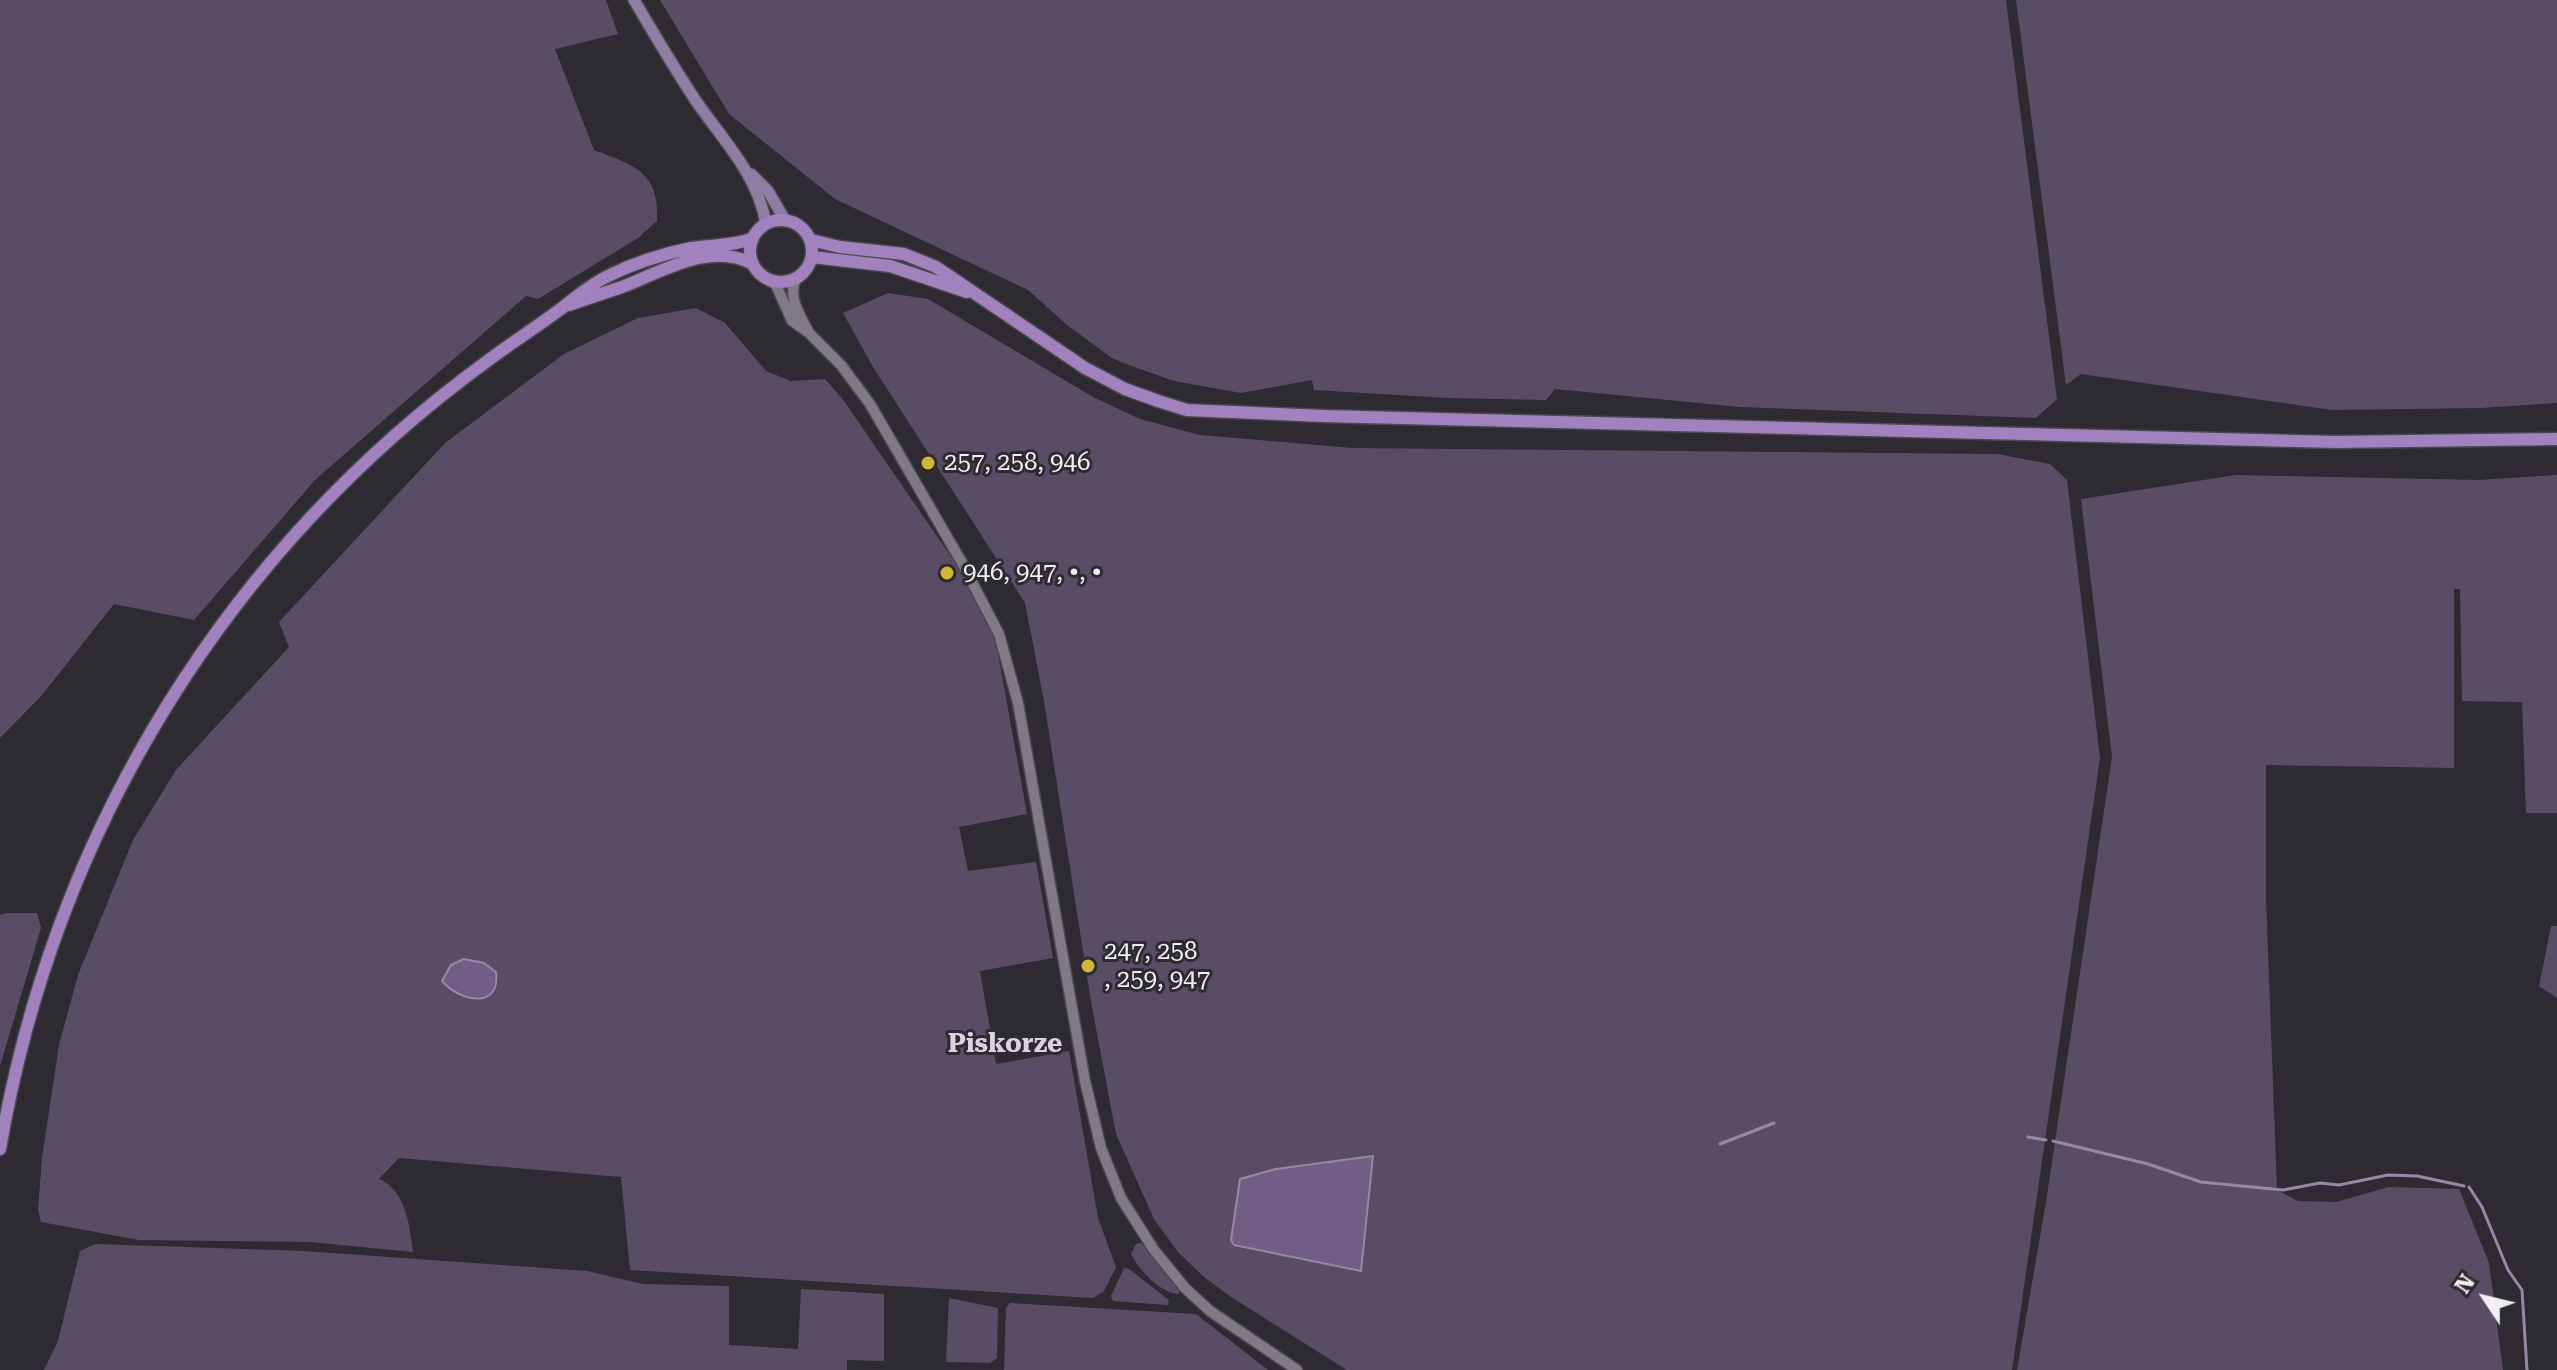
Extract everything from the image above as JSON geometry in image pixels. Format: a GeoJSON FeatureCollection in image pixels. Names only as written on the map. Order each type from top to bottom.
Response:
{"type":"FeatureCollection","features":[{"type":"Feature","properties":{"kind":"main road"},"geometry":{"type":"LineString","coordinates":[[634,0],[696,101],[748,172],[768,191],[785,220]]}},
{"type":"Feature","properties":{"kind":"main road"},"geometry":{"type":"LineString","coordinates":[[748,172],[763,205],[766,224]]}},
{"type":"Feature","properties":{"kind":"main road"},"geometry":{"type":"LineString","coordinates":[[785,220],[801,226],[811,240],[812,257],[809,266],[796,279],[770,281],[753,264],[750,247],[752,239],[766,224],[785,220]]}},
{"type":"Feature","properties":{"kind":"main road"},"geometry":{"type":"LineString","coordinates":[[0,1149],[38,983],[64,911],[98,832],[132,763],[182,680],[262,572],[362,463],[453,385],[562,308],[580,291],[653,257],[752,239]]}},
{"type":"Feature","properties":{"kind":"main road"},"geometry":{"type":"LineString","coordinates":[[811,240],[840,247],[904,254],[936,267],[1085,368],[1125,389],[1200,411],[2335,442],[2557,439]]}},
{"type":"Feature","properties":{"kind":"main road"},"geometry":{"type":"LineString","coordinates":[[562,308],[678,263],[724,257],[753,264]]}},
{"type":"Feature","properties":{"kind":"main road"},"geometry":{"type":"LineString","coordinates":[[812,257],[890,266],[977,296]]}},
{"type":"Feature","properties":{"kind":"street"},"geometry":{"type":"LineString","coordinates":[[796,279],[792,287],[793,296],[809,333]]}},
{"type":"Feature","properties":{"kind":"street"},"geometry":{"type":"LineString","coordinates":[[770,281],[776,285],[792,321],[809,333],[841,365],[870,404],[961,561],[999,634],[1018,703],[1082,1067],[1101,1148],[1113,1181],[1135,1223],[1185,1288],[1210,1311],[1297,1370]]}},
{"type":"Feature","properties":{"kind":"shaded area"},"geometry":{"type":"Polygon","coordinates":[[[0,0],[606,0],[618,34],[555,49],[594,150],[633,166],[642,173],[654,192],[657,221],[638,238],[538,299],[526,296],[315,480],[194,620],[114,604],[42,695],[0,738],[0,0]]]}},
{"type":"Feature","properties":{"kind":"shaded area"},"geometry":{"type":"Polygon","coordinates":[[[660,0],[2006,0],[2057,399],[2036,418],[1740,407],[1555,389],[1546,400],[1448,398],[1314,390],[1312,380],[1241,393],[1174,381],[1112,358],[1067,325],[1028,290],[835,199],[729,114],[660,0]]]}},
{"type":"Feature","properties":{"kind":"shaded area"},"geometry":{"type":"Polygon","coordinates":[[[2016,0],[2557,0],[2557,403],[2481,408],[2332,410],[2081,374],[2066,385],[2016,0]]]}},
{"type":"Feature","properties":{"kind":"shaded area"},"geometry":{"type":"Polygon","coordinates":[[[888,293],[928,299],[1093,397],[1140,419],[1200,435],[1353,448],[1997,454],[2050,464],[2067,480],[2100,758],[2012,1370],[1347,1370],[1204,1277],[1178,1252],[1154,1219],[1116,1134],[1025,603],[873,367],[843,313],[888,293]]]}},
{"type":"Feature","properties":{"kind":"shaded area"},"geometry":{"type":"Polygon","coordinates":[[[696,308],[725,323],[766,371],[791,381],[825,379],[844,401],[991,615],[1027,814],[959,827],[968,871],[1036,862],[1053,958],[980,971],[996,1064],[1069,1051],[1098,1218],[1116,1267],[1104,1291],[1093,1298],[630,1270],[621,1177],[399,1158],[379,1179],[388,1184],[401,1200],[413,1252],[310,1242],[139,1240],[41,1222],[38,1210],[42,1158],[59,1045],[78,975],[133,840],[176,770],[289,647],[279,622],[445,443],[564,354],[638,318],[696,308]]]}},
{"type":"Feature","properties":{"kind":"shaded area"},"geometry":{"type":"Polygon","coordinates":[[[2236,475],[2478,480],[2557,475],[2557,813],[2526,813],[2522,702],[2462,701],[2460,589],[2454,589],[2454,768],[2266,765],[2266,899],[2277,1190],[2298,1201],[2336,1202],[2389,1187],[2459,1189],[2489,1263],[2503,1370],[2017,1370],[2046,1202],[2112,757],[2081,499],[2236,475]]]}},
{"type":"Feature","properties":{"kind":"shaded area"},"geometry":{"type":"Polygon","coordinates":[[[37,913],[41,928],[0,1066],[0,915],[37,913]]]}},
{"type":"Feature","properties":{"kind":"shaded area"},"geometry":{"type":"Polygon","coordinates":[[[2551,926],[2557,926],[2557,998],[2539,986],[2551,926]]]}},
{"type":"Feature","properties":{"kind":"shaded area"},"geometry":{"type":"Polygon","coordinates":[[[464,959],[484,963],[496,972],[492,993],[477,999],[468,997],[458,994],[442,981],[451,965],[464,959]]]}},
{"type":"Feature","properties":{"kind":"shaded area"},"geometry":{"type":"Polygon","coordinates":[[[1373,1156],[1361,1271],[1234,1245],[1231,1240],[1240,1179],[1276,1169],[1373,1156]]]}},
{"type":"Feature","properties":{"kind":"shaded area"},"geometry":{"type":"Polygon","coordinates":[[[1141,1243],[1179,1289],[1179,1294],[1165,1290],[1139,1267],[1131,1254],[1136,1244],[1141,1243]]]}},
{"type":"Feature","properties":{"kind":"shaded area"},"geometry":{"type":"Polygon","coordinates":[[[95,1244],[304,1251],[587,1271],[643,1284],[729,1286],[729,1345],[798,1349],[801,1289],[884,1294],[884,1361],[847,1360],[847,1370],[44,1370],[58,1341],[80,1251],[95,1244]]]}},
{"type":"Feature","properties":{"kind":"shaded area"},"geometry":{"type":"Polygon","coordinates":[[[1124,1268],[1169,1300],[1168,1305],[1113,1301],[1111,1296],[1124,1268]]]}},
{"type":"Feature","properties":{"kind":"shaded area"},"geometry":{"type":"Polygon","coordinates":[[[949,1298],[998,1308],[997,1358],[990,1363],[946,1362],[949,1298]]]}},
{"type":"Feature","properties":{"kind":"shaded area"},"geometry":{"type":"Polygon","coordinates":[[[1010,1303],[1196,1314],[1268,1370],[1004,1370],[1006,1308],[1010,1303]]]}},
{"type":"Feature","properties":{"kind":"waterway"},"geometry":{"type":"LineString","coordinates":[[1720,1144],[1774,1123]]}},
{"type":"Feature","properties":{"kind":"waterway"},"geometry":{"type":"LineString","coordinates":[[2028,1137],[2046,1140]]}},
{"type":"Feature","properties":{"kind":"waterway"},"geometry":{"type":"LineString","coordinates":[[2053,1141],[2148,1164],[2201,1182],[2283,1190],[2320,1183],[2339,1185],[2388,1175],[2417,1176],[2464,1186]]}},
{"type":"Feature","properties":{"kind":"waterway"},"geometry":{"type":"LineString","coordinates":[[2469,1187],[2482,1207],[2508,1270],[2522,1290],[2527,1370]]}},
{"type":"Feature","properties":{"kind":"place","name":"257, 258, 946"},"geometry":{"type":"Point","coordinates":[928,463]}},
{"type":"Feature","properties":{"kind":"place","name":"946, 947, •, •"},"geometry":{"type":"Point","coordinates":[947,573]}},
{"type":"Feature","properties":{"kind":"place","name":"247, 258 , 259, 947"},"geometry":{"type":"Point","coordinates":[1088,966]}},
{"type":"Feature","properties":{"kind":"district","name":"Piskorze"},"geometry":{"type":"Point","coordinates":[1005,1044]}}]}
